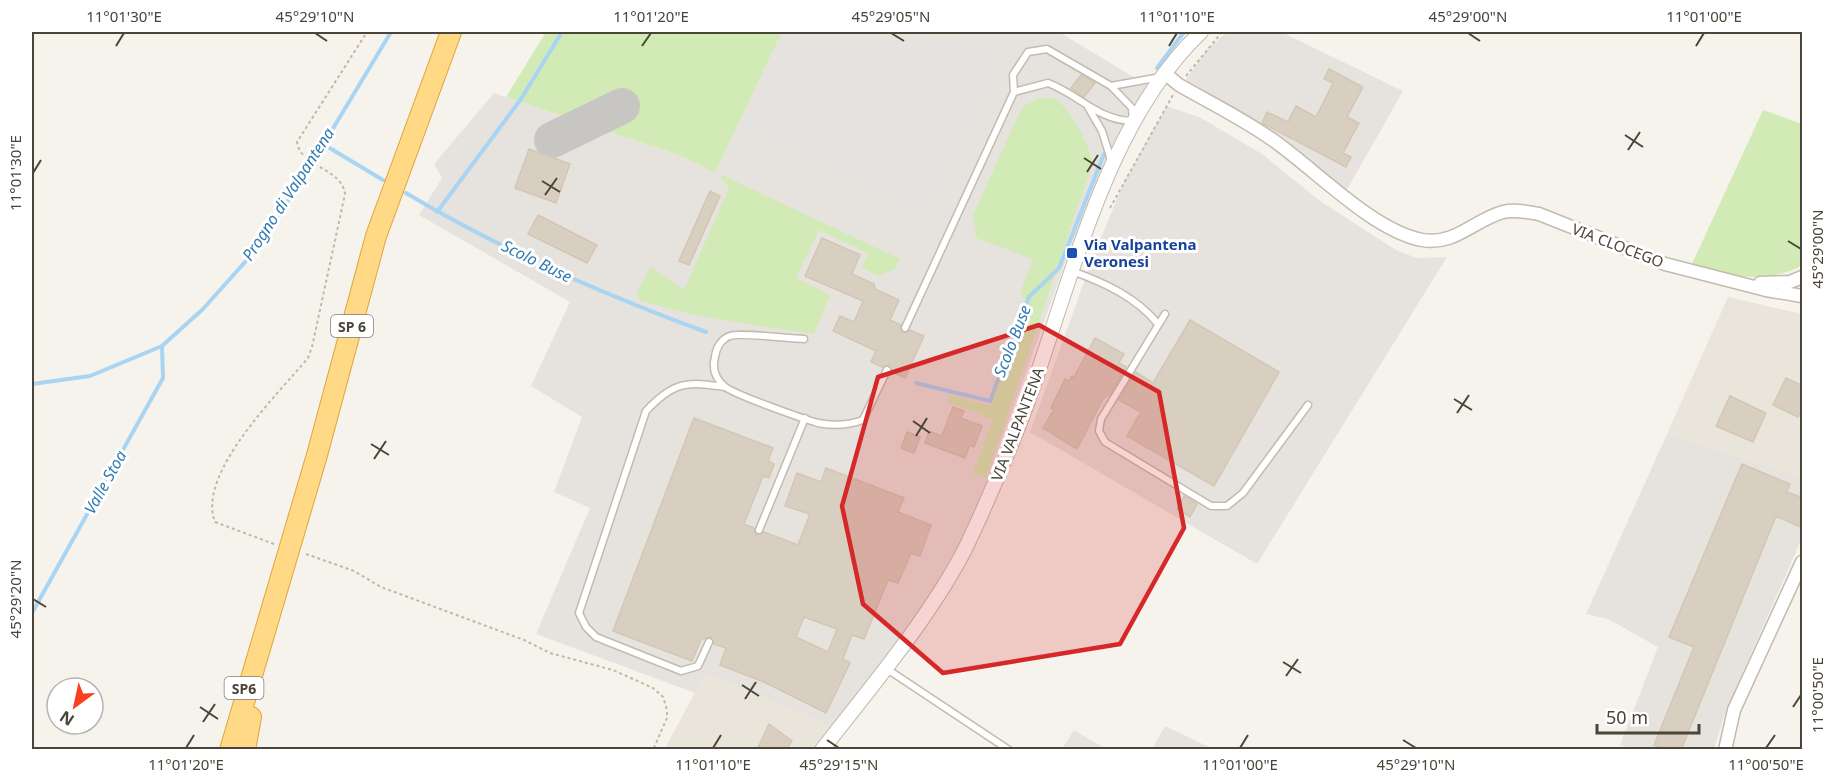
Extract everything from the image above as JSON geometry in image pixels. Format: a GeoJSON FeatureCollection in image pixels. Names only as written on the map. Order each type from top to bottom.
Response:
{"type":"FeatureCollection","features":[{"type":"Feature","properties":{"kind":"highway","name":"SP 6"},"geometry":{"type":"LineString","coordinates":[[230,750],[268,626],[376,236],[451,32]]}},
{"type":"Feature","properties":{"kind":"highway","name":"SP6"},"geometry":{"type":"LineString","coordinates":[[221,750],[268,626]]}},
{"type":"Feature","properties":{"kind":"highway","name":"SP6"},"geometry":{"type":"LineString","coordinates":[[245,750],[268,626]]}},
{"type":"Feature","properties":{"kind":"street","name":"VIA VALPANTENA"},"geometry":{"type":"LineString","coordinates":[[822,750],[911,633],[963,552],[1009,449],[1110,170],[1133,121],[1165,75],[1201,32]]}},
{"type":"Feature","properties":{"kind":"street","name":"VIA CLOCEGO"},"geometry":{"type":"LineString","coordinates":[[1165,75],[1271,139],[1368,213],[1405,234],[1421,240],[1437,241],[1459,235],[1488,218],[1512,211],[1539,214],[1665,264],[1803,297]]}},
{"type":"Feature","properties":{"kind":"street","name":"VIA CLOCEGO"},"geometry":{"type":"LineString","coordinates":[[1749,284],[1790,282],[1803,277]]}},
{"type":"Feature","properties":{"kind":"street"},"geometry":{"type":"LineString","coordinates":[[1725,750],[1734,710],[1803,562]]}},
{"type":"Feature","properties":{"kind":"lane"},"geometry":{"type":"LineString","coordinates":[[905,328],[1014,92],[1013,75],[1028,52],[1035,49],[1047,49],[1111,86],[1132,108],[1133,121],[1119,121],[1048,82],[1014,92]]}},
{"type":"Feature","properties":{"kind":"lane"},"geometry":{"type":"LineString","coordinates":[[1111,86],[1165,75]]}},
{"type":"Feature","properties":{"kind":"lane"},"geometry":{"type":"LineString","coordinates":[[1088,106],[1102,131],[1111,156],[1110,170]]}},
{"type":"Feature","properties":{"kind":"lane"},"geometry":{"type":"LineString","coordinates":[[1072,271],[1117,290],[1138,304],[1158,324]]}},
{"type":"Feature","properties":{"kind":"lane"},"geometry":{"type":"LineString","coordinates":[[1165,314],[1101,419],[1099,431],[1105,442],[1211,506],[1227,506],[1243,493],[1308,405]]}},
{"type":"Feature","properties":{"kind":"lane"},"geometry":{"type":"LineString","coordinates":[[725,387],[716,375],[713,363],[721,342],[732,335],[804,339]]}},
{"type":"Feature","properties":{"kind":"lane"},"geometry":{"type":"LineString","coordinates":[[709,642],[698,666],[681,671],[596,637],[586,627],[579,613],[646,411],[664,392],[678,385],[725,387],[819,423],[849,425],[863,420],[887,370]]}},
{"type":"Feature","properties":{"kind":"lane"},"geometry":{"type":"LineString","coordinates":[[759,530],[805,418]]}},
{"type":"Feature","properties":{"kind":"lane"},"geometry":{"type":"LineString","coordinates":[[885,668],[1009,750]]}},
{"type":"Feature","properties":{"kind":"path"},"geometry":{"type":"LineString","coordinates":[[274,544],[215,522],[212,501],[223,465],[308,358],[312,347],[345,194],[344,187],[321,166],[302,155],[297,142],[368,32]]}},
{"type":"Feature","properties":{"kind":"path"},"geometry":{"type":"LineString","coordinates":[[306,554],[354,571],[381,587],[524,640],[550,653],[613,670],[653,688],[663,697],[667,718],[653,750]]}},
{"type":"Feature","properties":{"kind":"highlighted area"},"geometry":{"type":"Polygon","coordinates":[[[1039,325],[1159,392],[1184,528],[1120,644],[943,673],[863,604],[842,506],[878,377],[1039,325]]]}},
{"type":"Feature","properties":{"kind":"shaded area"},"geometry":{"type":"Polygon","coordinates":[[[782,32],[1059,32],[1150,87],[1130,118],[1101,172],[1069,252],[986,484],[961,540],[925,603],[883,663],[831,726],[705,674],[695,693],[536,634],[590,508],[554,492],[582,417],[531,386],[570,302],[419,215],[442,178],[434,164],[494,93],[681,156],[715,173],[782,32]]]}},
{"type":"Feature","properties":{"kind":"shaded area"},"geometry":{"type":"Polygon","coordinates":[[[783,32],[933,32],[995,63],[927,210],[742,126],[783,32]]]}},
{"type":"Feature","properties":{"kind":"shaded area"},"geometry":{"type":"Polygon","coordinates":[[[1227,32],[1281,32],[1403,91],[1345,193],[1304,161],[1179,89],[1208,49],[1227,32]]]}},
{"type":"Feature","properties":{"kind":"shaded area"},"geometry":{"type":"Polygon","coordinates":[[[1167,106],[1201,118],[1262,154],[1320,201],[1396,250],[1416,258],[1447,257],[1257,564],[1030,432],[1092,260],[1124,182],[1167,106]]]}},
{"type":"Feature","properties":{"kind":"shaded area"},"geometry":{"type":"Polygon","coordinates":[[[1728,297],[1802,314],[1802,477],[1667,434],[1728,297]]]}},
{"type":"Feature","properties":{"kind":"shaded area"},"geometry":{"type":"Polygon","coordinates":[[[1667,434],[1802,477],[1802,538],[1725,713],[1714,749],[1632,749],[1620,745],[1658,647],[1608,619],[1586,614],[1667,434]]]}},
{"type":"Feature","properties":{"kind":"shaded area"},"geometry":{"type":"Polygon","coordinates":[[[705,674],[831,726],[812,749],[664,750],[705,674]]]}},
{"type":"Feature","properties":{"kind":"shaded area"},"geometry":{"type":"Polygon","coordinates":[[[1165,726],[1213,749],[1152,749],[1165,726]]]}},
{"type":"Feature","properties":{"kind":"shaded area"},"geometry":{"type":"Polygon","coordinates":[[[1074,730],[1106,749],[1062,749],[1074,730]]]}},
{"type":"Feature","properties":{"kind":"green space"},"geometry":{"type":"Polygon","coordinates":[[[546,32],[782,32],[715,173],[681,156],[506,97],[546,32]]]}},
{"type":"Feature","properties":{"kind":"green space"},"geometry":{"type":"Polygon","coordinates":[[[1038,98],[1055,98],[1068,112],[1082,135],[1093,162],[986,478],[972,473],[993,420],[947,401],[950,395],[990,406],[1025,303],[1021,290],[1033,259],[976,238],[973,215],[1023,107],[1038,98]]]}},
{"type":"Feature","properties":{"kind":"green space"},"geometry":{"type":"Polygon","coordinates":[[[1763,110],[1802,124],[1802,265],[1776,275],[1762,277],[1718,273],[1691,266],[1763,110]]]}},
{"type":"Feature","properties":{"kind":"green space"},"geometry":{"type":"Polygon","coordinates":[[[722,175],[900,259],[895,269],[878,276],[862,268],[868,253],[819,230],[796,278],[830,295],[814,334],[704,317],[640,300],[637,292],[650,267],[684,290],[729,188],[721,178],[722,175]]]}},
{"type":"Feature","properties":{"kind":"building"},"geometry":{"type":"Polygon","coordinates":[[[1329,69],[1363,87],[1347,117],[1359,123],[1343,153],[1351,157],[1346,167],[1262,123],[1267,112],[1288,122],[1296,106],[1316,117],[1333,83],[1324,79],[1329,69]]]}},
{"type":"Feature","properties":{"kind":"building"},"geometry":{"type":"Polygon","coordinates":[[[1081,75],[1095,83],[1084,97],[1071,88],[1081,75]]]}},
{"type":"Feature","properties":{"kind":"building"},"geometry":{"type":"Polygon","coordinates":[[[529,149],[570,164],[556,203],[515,188],[529,149]]]}},
{"type":"Feature","properties":{"kind":"building"},"geometry":{"type":"Polygon","coordinates":[[[710,191],[720,196],[689,265],[679,261],[710,191]]]}},
{"type":"Feature","properties":{"kind":"building"},"geometry":{"type":"Polygon","coordinates":[[[538,215],[597,245],[587,263],[528,234],[538,215]]]}},
{"type":"Feature","properties":{"kind":"building"},"geometry":{"type":"Polygon","coordinates":[[[822,238],[860,255],[852,274],[874,284],[875,289],[899,300],[890,320],[901,325],[901,331],[906,333],[910,330],[924,336],[905,378],[892,372],[889,365],[882,367],[871,362],[876,351],[833,331],[840,316],[854,322],[863,301],[805,276],[822,238]]]}},
{"type":"Feature","properties":{"kind":"building"},"geometry":{"type":"Polygon","coordinates":[[[1190,320],[1279,372],[1214,486],[1127,436],[1141,412],[1119,400],[1136,372],[1153,383],[1190,320]]]}},
{"type":"Feature","properties":{"kind":"building"},"geometry":{"type":"Polygon","coordinates":[[[1095,338],[1124,354],[1119,363],[1126,367],[1110,394],[1103,399],[1077,449],[1043,428],[1054,410],[1051,408],[1065,379],[1069,381],[1072,376],[1074,377],[1095,338]]]}},
{"type":"Feature","properties":{"kind":"building"},"geometry":{"type":"Polygon","coordinates":[[[1786,378],[1803,386],[1803,408],[1798,417],[1773,405],[1786,378]]]}},
{"type":"Feature","properties":{"kind":"building"},"geometry":{"type":"Polygon","coordinates":[[[1730,396],[1766,413],[1753,442],[1716,426],[1730,396]]]}},
{"type":"Feature","properties":{"kind":"building"},"geometry":{"type":"Polygon","coordinates":[[[953,407],[964,411],[961,418],[982,426],[974,447],[970,445],[965,458],[925,443],[929,431],[942,436],[953,407]]]}},
{"type":"Feature","properties":{"kind":"building"},"geometry":{"type":"Polygon","coordinates":[[[694,418],[773,448],[768,461],[774,464],[769,478],[763,476],[744,524],[754,528],[756,535],[764,532],[798,545],[810,514],[785,506],[797,473],[821,482],[826,468],[904,498],[898,512],[931,525],[920,556],[911,553],[898,583],[888,580],[864,639],[852,635],[843,659],[850,663],[826,713],[764,682],[720,665],[726,648],[714,644],[711,637],[701,639],[692,661],[613,631],[694,418]],[[804,617],[796,637],[828,652],[837,629],[804,617]]]}},
{"type":"Feature","properties":{"kind":"building"},"geometry":{"type":"Polygon","coordinates":[[[907,432],[920,437],[914,453],[901,448],[907,432]]]}},
{"type":"Feature","properties":{"kind":"building"},"geometry":{"type":"Polygon","coordinates":[[[1742,464],[1790,484],[1787,492],[1803,498],[1803,528],[1776,516],[1681,750],[1666,750],[1654,745],[1694,647],[1669,637],[1742,464]]]}},
{"type":"Feature","properties":{"kind":"building"},"geometry":{"type":"Polygon","coordinates":[[[1184,496],[1197,504],[1190,517],[1177,509],[1184,496]]]}},
{"type":"Feature","properties":{"kind":"building"},"geometry":{"type":"Polygon","coordinates":[[[769,724],[792,741],[786,750],[757,750],[769,724]]]}},
{"type":"Feature","properties":{"kind":"waterway","name":"Progno di Valpantena"},"geometry":{"type":"LineString","coordinates":[[32,384],[90,376],[162,346],[203,309],[254,252],[308,170],[391,32]]}},
{"type":"Feature","properties":{"kind":"waterway"},"geometry":{"type":"LineString","coordinates":[[437,212],[521,99],[562,32]]}},
{"type":"Feature","properties":{"kind":"waterway","name":"Scolo Buse"},"geometry":{"type":"LineString","coordinates":[[1157,68],[1184,32]]}},
{"type":"Feature","properties":{"kind":"waterway","name":"Scolo Buse"},"geometry":{"type":"LineString","coordinates":[[323,144],[383,180]]}},
{"type":"Feature","properties":{"kind":"waterway","name":"Scolo Buse"},"geometry":{"type":"LineString","coordinates":[[916,383],[990,401],[1029,297],[1059,268],[1104,154]]}},
{"type":"Feature","properties":{"kind":"waterway","name":"Scolo Buse"},"geometry":{"type":"LineString","coordinates":[[406,193],[478,233],[553,270],[706,332]]}},
{"type":"Feature","properties":{"kind":"waterway","name":"Valle Stoa"},"geometry":{"type":"LineString","coordinates":[[32,613],[163,378],[162,346]]}},
{"type":"Feature","properties":{"kind":"taxiway"},"geometry":{"type":"LineString","coordinates":[[552,140],[622,106]]}},
{"type":"Feature","properties":{"kind":"place","name":"Via Valpantena Veronesi"},"geometry":{"type":"Point","coordinates":[1072,253]}}]}
